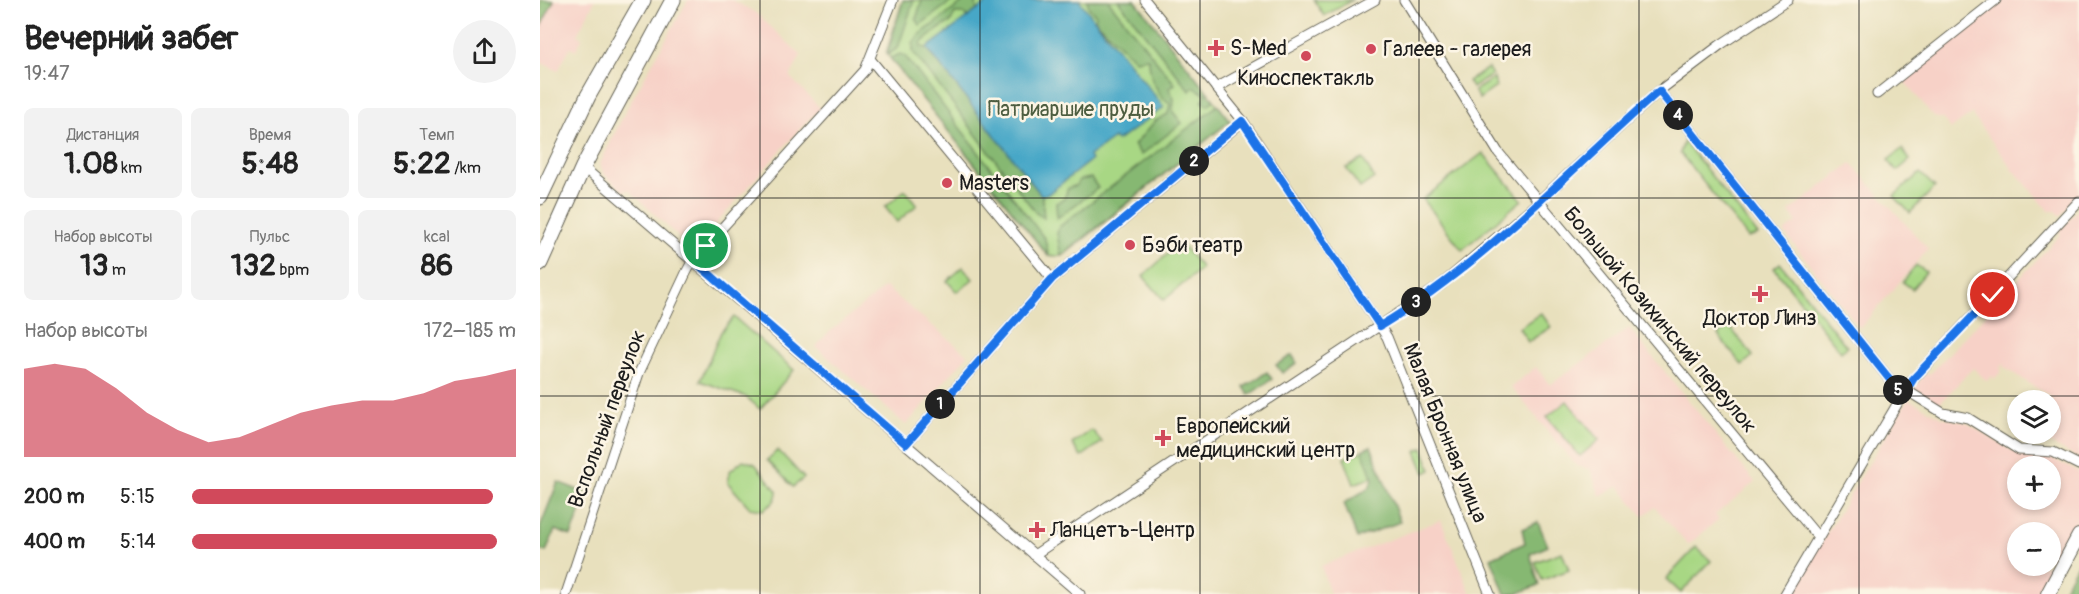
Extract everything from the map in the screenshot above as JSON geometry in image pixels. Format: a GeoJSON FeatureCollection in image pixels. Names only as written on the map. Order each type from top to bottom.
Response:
{"type":"FeatureCollection","features":[{"type":"Feature","properties":{"kind":"main road"},"geometry":{"type":"LineString","coordinates":[[540,197],[588,96],[643,0]]}},
{"type":"Feature","properties":{"kind":"main road"},"geometry":{"type":"LineString","coordinates":[[540,263],[584,167],[673,0]]}},
{"type":"Feature","properties":{"kind":"main road"},"geometry":{"type":"LineString","coordinates":[[2048,594],[2079,536]]}},
{"type":"Feature","properties":{"kind":"street"},"geometry":{"type":"LineString","coordinates":[[893,0],[871,60],[1052,279]]}},
{"type":"Feature","properties":{"kind":"street","name":"Малая Бронная улица"},"geometry":{"type":"LineString","coordinates":[[1145,0],[1242,121],[1380,326],[1490,594]]}},
{"type":"Feature","properties":{"kind":"street"},"geometry":{"type":"LineString","coordinates":[[1216,88],[1375,0]]}},
{"type":"Feature","properties":{"kind":"street","name":"Большой Козихинский переулок"},"geometry":{"type":"LineString","coordinates":[[1404,0],[1492,144],[1818,537]]}},
{"type":"Feature","properties":{"kind":"street"},"geometry":{"type":"LineString","coordinates":[[1034,555],[1441,285],[1659,91],[1720,45],[1788,0]]}},
{"type":"Feature","properties":{"kind":"street"},"geometry":{"type":"LineString","coordinates":[[1877,94],[1996,0]]}},
{"type":"Feature","properties":{"kind":"street","name":"Вспольный переулок"},"geometry":{"type":"LineString","coordinates":[[566,594],[639,373],[693,260],[871,60]]}},
{"type":"Feature","properties":{"kind":"street"},"geometry":{"type":"LineString","coordinates":[[1659,91],[1905,393],[1943,413],[1968,418],[2019,450],[2053,452],[2079,465]]}},
{"type":"Feature","properties":{"kind":"street"},"geometry":{"type":"LineString","coordinates":[[906,444],[1052,279],[1242,121]]}},
{"type":"Feature","properties":{"kind":"street"},"geometry":{"type":"LineString","coordinates":[[584,167],[1080,594]]}},
{"type":"Feature","properties":{"kind":"street"},"geometry":{"type":"LineString","coordinates":[[1785,594],[1905,393],[2079,201]]}},
{"type":"Feature","properties":{"kind":"shaded area"},"geometry":{"type":"Polygon","coordinates":[[[540,0],[595,0],[577,35],[582,38],[576,50],[570,47],[558,71],[540,62],[540,0]]]}},
{"type":"Feature","properties":{"kind":"shaded area"},"geometry":{"type":"Polygon","coordinates":[[[688,0],[732,0],[756,13],[801,55],[790,77],[821,109],[808,120],[694,248],[690,248],[629,190],[623,191],[604,174],[600,164],[626,110],[688,0]]]}},
{"type":"Feature","properties":{"kind":"shaded area"},"geometry":{"type":"Polygon","coordinates":[[[2003,0],[2079,0],[2079,195],[2060,216],[2056,211],[2049,211],[2011,167],[1973,113],[1951,129],[1943,119],[1934,117],[1903,80],[2003,0]]]}},
{"type":"Feature","properties":{"kind":"shaded area"},"geometry":{"type":"Polygon","coordinates":[[[1851,163],[1928,249],[1860,328],[1784,232],[1797,222],[1789,212],[1851,163]]]}},
{"type":"Feature","properties":{"kind":"shaded area"},"geometry":{"type":"Polygon","coordinates":[[[2079,209],[2079,459],[2052,444],[2061,444],[2061,390],[2040,390],[2004,367],[2005,362],[2000,368],[2002,371],[1994,379],[1992,376],[1987,381],[1973,368],[1938,405],[1914,389],[1924,375],[1931,373],[2060,235],[2060,230],[2079,209]]]}},
{"type":"Feature","properties":{"kind":"shaded area"},"geometry":{"type":"Polygon","coordinates":[[[885,287],[968,355],[906,425],[816,347],[826,335],[885,287]]]}},
{"type":"Feature","properties":{"kind":"shaded area"},"geometry":{"type":"Polygon","coordinates":[[[1629,328],[1755,482],[1715,515],[1719,519],[1688,545],[1655,507],[1643,516],[1619,486],[1600,496],[1590,469],[1577,466],[1511,387],[1536,367],[1550,385],[1629,328]]]}},
{"type":"Feature","properties":{"kind":"shaded area"},"geometry":{"type":"Polygon","coordinates":[[[1908,399],[1942,417],[1965,422],[2018,454],[2034,456],[2007,456],[2007,510],[2061,510],[2061,463],[2079,472],[2079,517],[2061,550],[2061,522],[2007,522],[2007,576],[2047,576],[2037,594],[1790,594],[1908,399]]]}},
{"type":"Feature","properties":{"kind":"shaded area"},"geometry":{"type":"Polygon","coordinates":[[[1441,520],[1471,594],[1330,594],[1321,566],[1441,520]]]}},
{"type":"Feature","properties":{"kind":"green space"},"geometry":{"type":"Polygon","coordinates":[[[540,0],[554,1],[540,28],[540,0]]]}},
{"type":"Feature","properties":{"kind":"green space","name":"Патриаршие пруды"},"geometry":{"type":"Polygon","coordinates":[[[903,0],[1135,0],[1230,121],[1063,256],[1048,256],[886,53],[903,0]]]}},
{"type":"Feature","properties":{"kind":"green space"},"geometry":{"type":"Polygon","coordinates":[[[903,0],[914,0],[898,48],[887,55],[903,0]]]}},
{"type":"Feature","properties":{"kind":"green space"},"geometry":{"type":"Polygon","coordinates":[[[922,0],[953,0],[920,25],[916,19],[922,0]]]}},
{"type":"Feature","properties":{"kind":"green space"},"geometry":{"type":"Polygon","coordinates":[[[966,0],[980,0],[976,4],[977,10],[968,17],[963,13],[955,13],[951,22],[922,42],[921,47],[927,48],[1042,195],[1044,218],[1036,213],[913,52],[913,43],[918,36],[966,0]]]}},
{"type":"Feature","properties":{"kind":"green space"},"geometry":{"type":"Polygon","coordinates":[[[1087,0],[1108,0],[1175,84],[1169,88],[1174,99],[1173,112],[1182,123],[1141,155],[1134,145],[1155,121],[1168,114],[1170,103],[1162,98],[1152,80],[1148,58],[1135,60],[1095,20],[1096,15],[1089,8],[1087,0]]]}},
{"type":"Feature","properties":{"kind":"green space"},"geometry":{"type":"Polygon","coordinates":[[[1118,0],[1135,0],[1214,100],[1208,105],[1202,102],[1206,94],[1193,87],[1190,91],[1118,0]]]}},
{"type":"Feature","properties":{"kind":"green space"},"geometry":{"type":"Polygon","coordinates":[[[1314,0],[1352,0],[1324,16],[1314,0]]]}},
{"type":"Feature","properties":{"kind":"green space"},"geometry":{"type":"Polygon","coordinates":[[[900,54],[905,56],[1045,239],[1049,257],[890,58],[900,54]]]}},
{"type":"Feature","properties":{"kind":"green space"},"geometry":{"type":"Polygon","coordinates":[[[1488,68],[1492,75],[1472,88],[1468,81],[1488,68]]]}},
{"type":"Feature","properties":{"kind":"green space"},"geometry":{"type":"Polygon","coordinates":[[[1494,78],[1496,87],[1479,99],[1474,91],[1494,78]]]}},
{"type":"Feature","properties":{"kind":"green space"},"geometry":{"type":"Polygon","coordinates":[[[1218,105],[1230,121],[1061,256],[1057,233],[1059,227],[1218,105]]]}},
{"type":"Feature","properties":{"kind":"green space"},"geometry":{"type":"Polygon","coordinates":[[[1684,141],[1758,235],[1748,238],[1680,153],[1684,141]]]}},
{"type":"Feature","properties":{"kind":"green space"},"geometry":{"type":"Polygon","coordinates":[[[1902,149],[1910,160],[1897,171],[1888,160],[1902,149]]]}},
{"type":"Feature","properties":{"kind":"green space"},"geometry":{"type":"Polygon","coordinates":[[[1483,153],[1522,200],[1462,250],[1423,199],[1483,153]]]}},
{"type":"Feature","properties":{"kind":"green space"},"geometry":{"type":"Polygon","coordinates":[[[1363,159],[1374,178],[1360,188],[1346,168],[1363,159]]]}},
{"type":"Feature","properties":{"kind":"green space"},"geometry":{"type":"Polygon","coordinates":[[[1920,173],[1935,187],[1910,213],[1894,196],[1920,173]]]}},
{"type":"Feature","properties":{"kind":"green space"},"geometry":{"type":"Polygon","coordinates":[[[1091,178],[1098,188],[1057,218],[1056,203],[1064,199],[1068,188],[1077,185],[1079,180],[1091,178]]]}},
{"type":"Feature","properties":{"kind":"green space"},"geometry":{"type":"Polygon","coordinates":[[[905,190],[917,205],[897,222],[885,207],[905,190]]]}},
{"type":"Feature","properties":{"kind":"green space"},"geometry":{"type":"Polygon","coordinates":[[[1180,243],[1202,268],[1164,300],[1143,276],[1180,243]]]}},
{"type":"Feature","properties":{"kind":"green space"},"geometry":{"type":"Polygon","coordinates":[[[1780,263],[1847,347],[1841,352],[1774,268],[1780,263]]]}},
{"type":"Feature","properties":{"kind":"green space"},"geometry":{"type":"Polygon","coordinates":[[[1916,265],[1926,272],[1912,289],[1903,282],[1916,265]]]}},
{"type":"Feature","properties":{"kind":"green space"},"geometry":{"type":"Polygon","coordinates":[[[963,267],[973,279],[957,292],[947,281],[963,267]]]}},
{"type":"Feature","properties":{"kind":"green space"},"geometry":{"type":"Polygon","coordinates":[[[1541,313],[1551,327],[1528,342],[1519,328],[1541,313]]]}},
{"type":"Feature","properties":{"kind":"green space"},"geometry":{"type":"Polygon","coordinates":[[[734,317],[794,370],[760,409],[746,397],[700,381],[721,332],[734,317]]]}},
{"type":"Feature","properties":{"kind":"green space"},"geometry":{"type":"Polygon","coordinates":[[[1729,326],[1753,356],[1742,365],[1718,335],[1729,326]]]}},
{"type":"Feature","properties":{"kind":"green space"},"geometry":{"type":"Polygon","coordinates":[[[1292,355],[1297,363],[1282,373],[1276,365],[1292,355]]]}},
{"type":"Feature","properties":{"kind":"green space"},"geometry":{"type":"Polygon","coordinates":[[[1267,372],[1272,379],[1249,395],[1244,387],[1267,372]]]}},
{"type":"Feature","properties":{"kind":"green space"},"geometry":{"type":"Polygon","coordinates":[[[1567,401],[1599,440],[1580,456],[1547,417],[1567,401]]]}},
{"type":"Feature","properties":{"kind":"green space"},"geometry":{"type":"Polygon","coordinates":[[[1092,430],[1102,442],[1081,457],[1072,444],[1092,430]]]}},
{"type":"Feature","properties":{"kind":"green space"},"geometry":{"type":"Polygon","coordinates":[[[1371,446],[1400,522],[1357,538],[1344,503],[1369,488],[1373,479],[1362,450],[1371,446]]]}},
{"type":"Feature","properties":{"kind":"green space"},"geometry":{"type":"Polygon","coordinates":[[[1423,448],[1431,470],[1425,473],[1416,451],[1423,448]]]}},
{"type":"Feature","properties":{"kind":"green space"},"geometry":{"type":"Polygon","coordinates":[[[778,450],[804,478],[793,487],[767,460],[778,450]]]}},
{"type":"Feature","properties":{"kind":"green space"},"geometry":{"type":"Polygon","coordinates":[[[1365,450],[1375,476],[1354,484],[1344,458],[1365,450]]]}},
{"type":"Feature","properties":{"kind":"green space"},"geometry":{"type":"Polygon","coordinates":[[[743,460],[755,464],[777,491],[773,502],[763,510],[750,508],[728,483],[730,471],[743,460]]]}},
{"type":"Feature","properties":{"kind":"green space"},"geometry":{"type":"Polygon","coordinates":[[[558,482],[588,494],[571,536],[555,530],[546,552],[540,550],[540,527],[558,482]]]}},
{"type":"Feature","properties":{"kind":"green space"},"geometry":{"type":"Polygon","coordinates":[[[1538,522],[1548,546],[1530,554],[1539,585],[1516,594],[1505,594],[1491,558],[1525,543],[1522,529],[1538,522]]]}},
{"type":"Feature","properties":{"kind":"green space"},"geometry":{"type":"Polygon","coordinates":[[[1696,547],[1711,561],[1681,593],[1666,579],[1696,547]]]}},
{"type":"Feature","properties":{"kind":"green space"},"geometry":{"type":"Polygon","coordinates":[[[1562,552],[1569,570],[1542,580],[1535,562],[1562,552]]]}},
{"type":"Feature","properties":{"kind":"green space"},"geometry":{"type":"Polygon","coordinates":[[[2079,561],[2079,594],[2061,594],[2079,561]]]}},
{"type":"Feature","properties":{"kind":"water","name":"Патриаршие пруды"},"geometry":{"type":"Polygon","coordinates":[[[991,0],[1079,0],[1164,107],[1123,137],[1116,141],[1114,138],[1089,156],[1091,160],[1048,194],[1041,195],[927,48],[991,0]]]}},
{"type":"Feature","properties":{"kind":"place","name":"S-Med"},"geometry":{"type":"Point","coordinates":[1216,48]}},
{"type":"Feature","properties":{"kind":"place","name":"Галеев - галерея"},"geometry":{"type":"Point","coordinates":[1371,49]}},
{"type":"Feature","properties":{"kind":"place","name":"Киноспектакль"},"geometry":{"type":"Point","coordinates":[1306,56]}},
{"type":"Feature","properties":{"kind":"place","name":"Masters"},"geometry":{"type":"Point","coordinates":[947,183]}},
{"type":"Feature","properties":{"kind":"place","name":"Бэби театр"},"geometry":{"type":"Point","coordinates":[1130,245]}},
{"type":"Feature","properties":{"kind":"place","name":"Доктор Линз"},"geometry":{"type":"Point","coordinates":[1760,294]}},
{"type":"Feature","properties":{"kind":"place","name":"Европейский медицинский центр"},"geometry":{"type":"Point","coordinates":[1163,438]}},
{"type":"Feature","properties":{"kind":"place","name":"Ланцетъ-Центр"},"geometry":{"type":"Point","coordinates":[1037,530]}},
{"type":"Feature","properties":{"kind":"route"},"geometry":{"type":"LineString","coordinates":[[706,246],[693,260],[906,444],[1052,279],[1242,121],[1380,326],[1441,285],[1488,246],[1659,91],[1903,396],[1914,378],[1993,295]]}}]}
